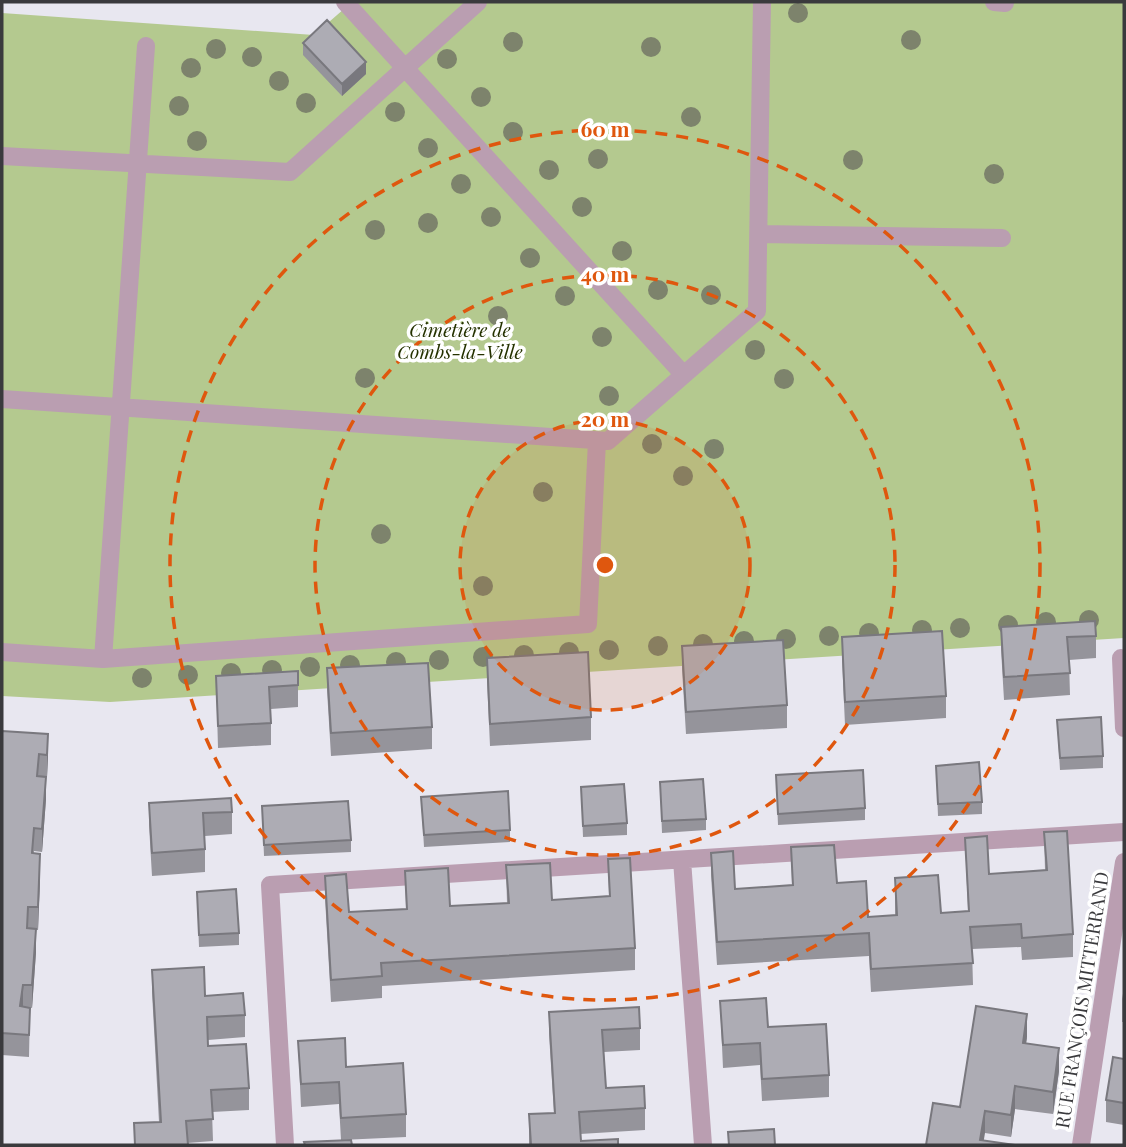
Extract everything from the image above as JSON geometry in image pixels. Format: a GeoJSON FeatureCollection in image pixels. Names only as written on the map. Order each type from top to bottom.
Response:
{"type":"FeatureCollection","features":[{"type":"Feature","properties":{"kind":"street"},"geometry":{"type":"LineString","coordinates":[[345,2],[683,374]]}},
{"type":"Feature","properties":{"kind":"street"},"geometry":{"type":"LineString","coordinates":[[2,156],[290,172],[478,2]]}},
{"type":"Feature","properties":{"kind":"street"},"geometry":{"type":"LineString","coordinates":[[2,399],[608,441],[757,311],[762,2]]}},
{"type":"Feature","properties":{"kind":"street"},"geometry":{"type":"LineString","coordinates":[[103,659],[146,46]]}},
{"type":"Feature","properties":{"kind":"street"},"geometry":{"type":"LineString","coordinates":[[758,234],[1002,238]]}},
{"type":"Feature","properties":{"kind":"street"},"geometry":{"type":"LineString","coordinates":[[2,652],[103,659],[588,624],[597,441]]}},
{"type":"Feature","properties":{"kind":"street"},"geometry":{"type":"LineString","coordinates":[[1121,658],[1124,728]]}},
{"type":"Feature","properties":{"kind":"street"},"geometry":{"type":"LineString","coordinates":[[285,1145],[271,885],[1124,832]]}},
{"type":"Feature","properties":{"kind":"street"},"geometry":{"type":"LineString","coordinates":[[682,860],[703,1145]]}},
{"type":"Feature","properties":{"kind":"street","name":"RUE FRANÇOIS MITTERRAND"},"geometry":{"type":"LineString","coordinates":[[1081,1145],[1124,862]]}},
{"type":"Feature","properties":{"kind":"green space","name":"Cimetière de Combs-la-Ville"},"geometry":{"type":"Polygon","coordinates":[[[352,2],[1124,2],[1124,638],[110,702],[2,696],[2,13],[314,35],[352,2]]]}},
{"type":"Feature","properties":{"kind":"building"},"geometry":{"type":"Polygon","coordinates":[[[327,20],[366,62],[342,84],[303,43],[327,20]]]}},
{"type":"Feature","properties":{"kind":"building"},"geometry":{"type":"Polygon","coordinates":[[[1095,621],[1096,636],[1067,637],[1070,673],[1004,677],[1001,627],[1095,621]]]}},
{"type":"Feature","properties":{"kind":"building"},"geometry":{"type":"Polygon","coordinates":[[[942,631],[946,696],[845,702],[842,637],[942,631]]]}},
{"type":"Feature","properties":{"kind":"building"},"geometry":{"type":"Polygon","coordinates":[[[783,640],[787,705],[686,712],[682,646],[783,640]]]}},
{"type":"Feature","properties":{"kind":"building"},"geometry":{"type":"Polygon","coordinates":[[[588,652],[591,717],[490,724],[487,658],[588,652]]]}},
{"type":"Feature","properties":{"kind":"building"},"geometry":{"type":"Polygon","coordinates":[[[428,663],[432,727],[331,733],[327,668],[428,663]]]}},
{"type":"Feature","properties":{"kind":"building"},"geometry":{"type":"Polygon","coordinates":[[[298,671],[298,685],[269,687],[271,723],[218,726],[216,676],[298,671]]]}},
{"type":"Feature","properties":{"kind":"building"},"geometry":{"type":"Polygon","coordinates":[[[1101,717],[1103,756],[1060,758],[1057,720],[1101,717]]]}},
{"type":"Feature","properties":{"kind":"building"},"geometry":{"type":"Polygon","coordinates":[[[2,731],[48,734],[47,755],[39,754],[37,776],[46,777],[42,829],[34,828],[32,853],[40,854],[38,907],[28,907],[27,928],[36,929],[32,985],[23,985],[20,1006],[30,1008],[29,1035],[2,1033],[2,731]]]}},
{"type":"Feature","properties":{"kind":"building"},"geometry":{"type":"Polygon","coordinates":[[[979,762],[982,802],[938,804],[936,766],[979,762]]]}},
{"type":"Feature","properties":{"kind":"building"},"geometry":{"type":"Polygon","coordinates":[[[863,770],[865,808],[778,814],[776,775],[863,770]]]}},
{"type":"Feature","properties":{"kind":"building"},"geometry":{"type":"Polygon","coordinates":[[[703,779],[706,819],[662,821],[660,782],[703,779]]]}},
{"type":"Feature","properties":{"kind":"building"},"geometry":{"type":"Polygon","coordinates":[[[624,784],[627,823],[583,826],[581,787],[624,784]]]}},
{"type":"Feature","properties":{"kind":"building"},"geometry":{"type":"Polygon","coordinates":[[[508,791],[510,830],[424,835],[421,797],[508,791]]]}},
{"type":"Feature","properties":{"kind":"building"},"geometry":{"type":"Polygon","coordinates":[[[231,798],[232,812],[203,813],[205,849],[152,853],[149,803],[231,798]]]}},
{"type":"Feature","properties":{"kind":"building"},"geometry":{"type":"Polygon","coordinates":[[[348,801],[351,840],[264,845],[262,806],[348,801]]]}},
{"type":"Feature","properties":{"kind":"building"},"geometry":{"type":"Polygon","coordinates":[[[1067,831],[1073,934],[1022,938],[1021,924],[970,927],[973,963],[871,969],[869,933],[717,942],[711,853],[733,851],[735,889],[793,885],[791,847],[834,845],[837,883],[866,881],[868,917],[897,915],[895,878],[938,875],[941,913],[969,911],[965,838],[987,836],[989,874],[1047,870],[1044,832],[1067,831]]]}},
{"type":"Feature","properties":{"kind":"building"},"geometry":{"type":"Polygon","coordinates":[[[630,858],[635,948],[381,963],[382,976],[331,980],[325,876],[346,874],[349,912],[407,909],[405,871],[448,868],[450,906],[509,903],[506,865],[550,863],[552,900],[610,896],[608,859],[630,858]]]}},
{"type":"Feature","properties":{"kind":"building"},"geometry":{"type":"Polygon","coordinates":[[[236,889],[239,933],[199,935],[197,892],[236,889]]]}},
{"type":"Feature","properties":{"kind":"building"},"geometry":{"type":"Polygon","coordinates":[[[204,967],[205,996],[243,993],[245,1015],[207,1017],[208,1046],[246,1044],[249,1088],[211,1090],[213,1119],[186,1121],[188,1145],[135,1145],[134,1123],[161,1122],[152,970],[204,967]]]}},
{"type":"Feature","properties":{"kind":"building"},"geometry":{"type":"Polygon","coordinates":[[[766,998],[768,1027],[826,1024],[829,1075],[762,1079],[760,1043],[723,1045],[720,1001],[766,998]]]}},
{"type":"Feature","properties":{"kind":"building"},"geometry":{"type":"Polygon","coordinates":[[[976,1006],[1027,1014],[1023,1043],[1059,1048],[1053,1092],[1015,1086],[1011,1115],[985,1111],[980,1140],[1015,1145],[926,1145],[933,1103],[960,1107],[976,1006]]]}},
{"type":"Feature","properties":{"kind":"building"},"geometry":{"type":"Polygon","coordinates":[[[639,1007],[640,1028],[602,1030],[606,1088],[644,1086],[645,1108],[579,1112],[581,1141],[618,1139],[618,1145],[531,1145],[529,1114],[555,1113],[549,1012],[639,1007]]]}},
{"type":"Feature","properties":{"kind":"building"},"geometry":{"type":"Polygon","coordinates":[[[345,1038],[346,1067],[403,1063],[406,1114],[341,1118],[339,1082],[301,1084],[298,1041],[345,1038]]]}},
{"type":"Feature","properties":{"kind":"building"},"geometry":{"type":"Polygon","coordinates":[[[1113,1057],[1124,1059],[1124,1103],[1106,1100],[1113,1057]]]}},
{"type":"Feature","properties":{"kind":"building"},"geometry":{"type":"Polygon","coordinates":[[[774,1129],[775,1145],[729,1145],[728,1132],[774,1129]]]}},
{"type":"Feature","properties":{"kind":"building"},"geometry":{"type":"Polygon","coordinates":[[[351,1140],[352,1145],[305,1145],[304,1142],[351,1140]]]}}]}
